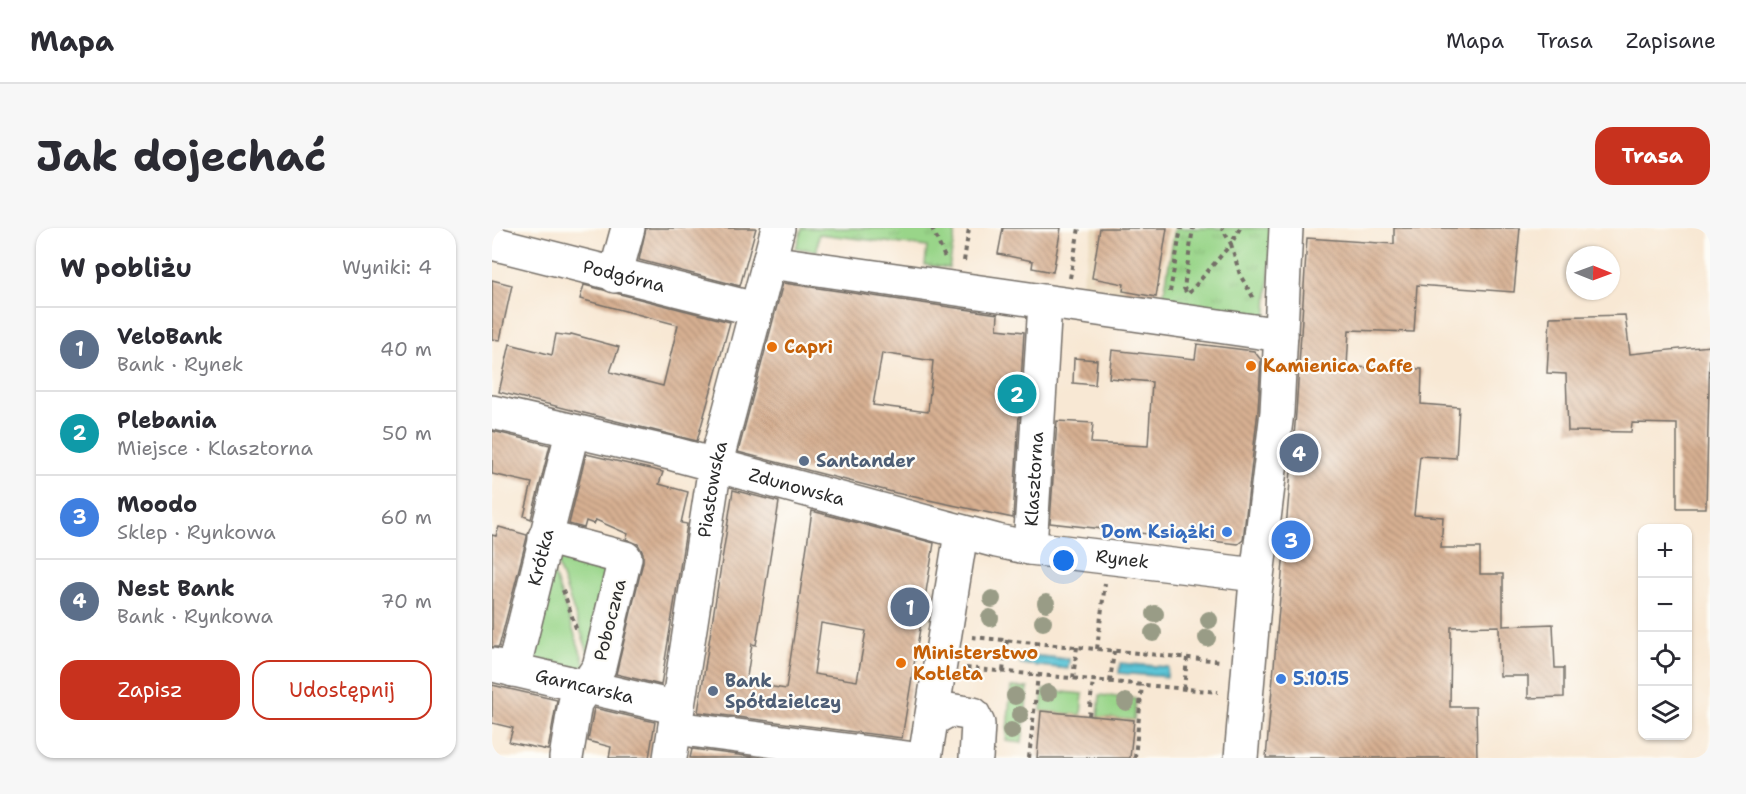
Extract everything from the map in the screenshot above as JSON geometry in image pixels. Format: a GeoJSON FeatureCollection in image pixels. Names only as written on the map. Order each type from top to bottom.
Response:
{"type":"FeatureCollection","features":[{"type":"Feature","properties":{"kind":"street"},"geometry":{"type":"LineString","coordinates":[[615,276],[628,228]]}},
{"type":"Feature","properties":{"kind":"street","name":"Piastowska"},"geometry":{"type":"LineString","coordinates":[[674,731],[715,466],[778,228]]}},
{"type":"Feature","properties":{"kind":"street"},"geometry":{"type":"LineString","coordinates":[[1241,758],[1257,574],[1277,412],[1286,228]]}},
{"type":"Feature","properties":{"kind":"street","name":"Podgórna"},"geometry":{"type":"LineString","coordinates":[[492,243],[615,276],[755,309]]}},
{"type":"Feature","properties":{"kind":"street"},"geometry":{"type":"LineString","coordinates":[[769,262],[1281,335]]}},
{"type":"Feature","properties":{"kind":"street","name":"Klasztorna"},"geometry":{"type":"LineString","coordinates":[[1030,548],[1055,304]]}},
{"type":"Feature","properties":{"kind":"street","name":"Zdunowska"},"geometry":{"type":"LineString","coordinates":[[492,411],[715,466],[961,532]]}},
{"type":"Feature","properties":{"kind":"street","name":"Krótka"},"geometry":{"type":"LineString","coordinates":[[498,668],[545,537],[569,445]]}},
{"type":"Feature","properties":{"kind":"street"},"geometry":{"type":"LineString","coordinates":[[925,758],[961,532]]}},
{"type":"Feature","properties":{"kind":"street","name":"Rynek"},"geometry":{"type":"LineString","coordinates":[[961,532],[1030,548],[1257,574]]}},
{"type":"Feature","properties":{"kind":"street","name":"Poboczna"},"geometry":{"type":"LineString","coordinates":[[545,537],[625,558],[599,667],[575,703],[566,758]]}},
{"type":"Feature","properties":{"kind":"street","name":"Garncarska"},"geometry":{"type":"LineString","coordinates":[[498,668],[587,687],[674,731],[907,758]]}},
{"type":"Feature","properties":{"kind":"street"},"geometry":{"type":"LineString","coordinates":[[931,720],[949,710],[973,714],[978,724],[976,758]]}},
{"type":"Feature","properties":{"kind":"path"},"geometry":{"type":"LineString","coordinates":[[959,288],[969,228]]}},
{"type":"Feature","properties":{"kind":"path"},"geometry":{"type":"LineString","coordinates":[[1055,304],[1079,228]]}},
{"type":"Feature","properties":{"kind":"path"},"geometry":{"type":"LineString","coordinates":[[1165,319],[1181,228]]}},
{"type":"Feature","properties":{"kind":"path"},"geometry":{"type":"LineString","coordinates":[[1192,300],[1184,288],[1193,228]]}},
{"type":"Feature","properties":{"kind":"path"},"geometry":{"type":"LineString","coordinates":[[1222,228],[1231,244],[1239,275],[1257,303],[1260,297]]}},
{"type":"Feature","properties":{"kind":"path"},"geometry":{"type":"LineString","coordinates":[[1187,295],[1231,244],[1240,228]]}},
{"type":"Feature","properties":{"kind":"path"},"geometry":{"type":"LineString","coordinates":[[1097,649],[1105,576]]}},
{"type":"Feature","properties":{"kind":"path"},"geometry":{"type":"LineString","coordinates":[[560,580],[578,634]]}},
{"type":"Feature","properties":{"kind":"path"},"geometry":{"type":"LineString","coordinates":[[942,650],[1006,640],[1187,658],[1247,680]]}},
{"type":"Feature","properties":{"kind":"path"},"geometry":{"type":"LineString","coordinates":[[1003,671],[1006,640]]}},
{"type":"Feature","properties":{"kind":"path"},"geometry":{"type":"LineString","coordinates":[[1073,678],[1077,647]]}},
{"type":"Feature","properties":{"kind":"path"},"geometry":{"type":"LineString","coordinates":[[942,650],[1003,671],[1038,675],[1184,689],[1247,680]]}},
{"type":"Feature","properties":{"kind":"path"},"geometry":{"type":"LineString","coordinates":[[1110,682],[1114,651]]}},
{"type":"Feature","properties":{"kind":"path"},"geometry":{"type":"LineString","coordinates":[[1184,689],[1187,658]]}},
{"type":"Feature","properties":{"kind":"path"},"geometry":{"type":"LineString","coordinates":[[1029,758],[1038,675]]}},
{"type":"Feature","properties":{"kind":"path"},"geometry":{"type":"LineString","coordinates":[[1089,716],[1093,680]]}},
{"type":"Feature","properties":{"kind":"path"},"geometry":{"type":"LineString","coordinates":[[1135,758],[1142,685]]}},
{"type":"Feature","properties":{"kind":"shaded area"},"geometry":{"type":"Polygon","coordinates":[[[1093,228],[1170,228],[1158,299],[1081,285],[1093,228]]]}},
{"type":"Feature","properties":{"kind":"green space"},"geometry":{"type":"Polygon","coordinates":[[[802,228],[956,228],[949,268],[925,265],[927,247],[819,234],[817,251],[796,248],[802,228]]]}},
{"type":"Feature","properties":{"kind":"green space"},"geometry":{"type":"Polygon","coordinates":[[[1175,228],[1272,228],[1266,329],[1161,311],[1175,228]]]}},
{"type":"Feature","properties":{"kind":"green space"},"geometry":{"type":"Polygon","coordinates":[[[554,554],[608,560],[592,664],[554,554]]]}},
{"type":"Feature","properties":{"kind":"green space"},"geometry":{"type":"Polygon","coordinates":[[[550,562],[587,671],[523,656],[550,562]]]}},
{"type":"Feature","properties":{"kind":"green space"},"geometry":{"type":"Polygon","coordinates":[[[1011,687],[1028,688],[1022,743],[1006,741],[1011,687]]]}},
{"type":"Feature","properties":{"kind":"green space"},"geometry":{"type":"Polygon","coordinates":[[[1043,690],[1083,694],[1081,715],[1041,711],[1043,690]]]}},
{"type":"Feature","properties":{"kind":"green space"},"geometry":{"type":"Polygon","coordinates":[[[1100,695],[1136,699],[1134,720],[1098,717],[1100,695]]]}},
{"type":"Feature","properties":{"kind":"water"},"geometry":{"type":"Polygon","coordinates":[[[1021,654],[1069,659],[1068,669],[1020,664],[1021,654]]]}},
{"type":"Feature","properties":{"kind":"water"},"geometry":{"type":"Polygon","coordinates":[[[1120,663],[1168,667],[1167,677],[1119,673],[1120,663]]]}},
{"type":"Feature","properties":{"kind":"building"},"geometry":{"type":"Polygon","coordinates":[[[646,228],[756,228],[740,286],[639,260],[646,228]]]}},
{"type":"Feature","properties":{"kind":"building"},"geometry":{"type":"Polygon","coordinates":[[[1003,228],[1061,228],[1053,272],[1032,268],[1033,261],[998,254],[1003,228]]]}},
{"type":"Feature","properties":{"kind":"building"},"geometry":{"type":"Polygon","coordinates":[[[1100,228],[1167,228],[1156,297],[1123,291],[1124,284],[1092,278],[1100,228]]]}},
{"type":"Feature","properties":{"kind":"building"},"geometry":{"type":"Polygon","coordinates":[[[1394,228],[1520,228],[1514,292],[1417,285],[1414,332],[1349,330],[1347,367],[1422,369],[1421,404],[1459,407],[1456,458],[1420,456],[1414,515],[1443,517],[1441,548],[1480,548],[1480,574],[1503,574],[1503,626],[1553,624],[1555,668],[1564,668],[1564,697],[1528,698],[1528,676],[1500,676],[1499,626],[1451,627],[1450,707],[1476,707],[1477,758],[1266,758],[1296,413],[1307,238],[1394,244],[1394,228]]]}},
{"type":"Feature","properties":{"kind":"building"},"geometry":{"type":"Polygon","coordinates":[[[492,280],[512,285],[500,340],[492,339],[492,280]]]}},
{"type":"Feature","properties":{"kind":"building"},"geometry":{"type":"Polygon","coordinates":[[[783,283],[998,314],[997,329],[1024,332],[1013,518],[896,493],[738,452],[783,283]],[[882,353],[873,405],[928,412],[933,361],[882,353]]]}},
{"type":"Feature","properties":{"kind":"building"},"geometry":{"type":"Polygon","coordinates":[[[584,285],[730,322],[697,441],[499,392],[510,344],[552,355],[556,334],[570,336],[571,334],[619,347],[610,372],[663,386],[678,325],[580,299],[584,285]]]}},
{"type":"Feature","properties":{"kind":"building"},"geometry":{"type":"Polygon","coordinates":[[[1625,315],[1630,354],[1710,346],[1706,508],[1677,508],[1677,424],[1632,423],[1631,432],[1568,431],[1566,374],[1547,373],[1550,317],[1625,315]]]}},
{"type":"Feature","properties":{"kind":"building"},"geometry":{"type":"Polygon","coordinates":[[[1197,344],[1254,351],[1261,360],[1258,410],[1243,540],[1238,544],[1050,523],[1057,421],[1093,423],[1091,443],[1148,446],[1152,382],[1109,378],[1112,350],[1195,359],[1197,344]]]}},
{"type":"Feature","properties":{"kind":"building"},"geometry":{"type":"Polygon","coordinates":[[[1074,358],[1097,360],[1095,385],[1073,383],[1074,358]]]}},
{"type":"Feature","properties":{"kind":"building"},"geometry":{"type":"Polygon","coordinates":[[[492,431],[550,445],[531,519],[524,516],[532,483],[492,474],[492,431]]]}},
{"type":"Feature","properties":{"kind":"building"},"geometry":{"type":"Polygon","coordinates":[[[586,454],[663,472],[659,484],[688,492],[681,523],[687,524],[661,685],[616,674],[643,562],[643,553],[638,544],[626,539],[628,534],[596,520],[594,524],[586,521],[584,528],[569,524],[586,454]]]}},
{"type":"Feature","properties":{"kind":"building"},"geometry":{"type":"Polygon","coordinates":[[[733,490],[779,502],[756,645],[752,644],[746,683],[786,689],[812,511],[934,543],[902,738],[698,712],[733,490]],[[821,623],[814,674],[857,681],[866,631],[821,623]]]}},
{"type":"Feature","properties":{"kind":"building"},"geometry":{"type":"Polygon","coordinates":[[[499,527],[527,535],[527,537],[499,647],[492,647],[492,535],[496,536],[499,527]]]}},
{"type":"Feature","properties":{"kind":"building"},"geometry":{"type":"Polygon","coordinates":[[[492,685],[557,700],[548,750],[509,742],[513,728],[492,723],[492,685]]]}},
{"type":"Feature","properties":{"kind":"building"},"geometry":{"type":"Polygon","coordinates":[[[594,708],[655,722],[649,758],[609,758],[611,747],[588,741],[594,708]]]}},
{"type":"Feature","properties":{"kind":"building"},"geometry":{"type":"Polygon","coordinates":[[[1041,711],[1134,720],[1130,758],[1037,758],[1041,711]]]}},
{"type":"Feature","properties":{"kind":"building"},"geometry":{"type":"Polygon","coordinates":[[[692,749],[761,758],[690,758],[692,749]]]}},
{"type":"Feature","properties":{"kind":"place","name":"Capri"},"geometry":{"type":"Point","coordinates":[772,347]}},
{"type":"Feature","properties":{"kind":"place","name":"Kamienica Caffe"},"geometry":{"type":"Point","coordinates":[1251,366]}},
{"type":"Feature","properties":{"kind":"place","name":"Plebania"},"geometry":{"type":"Point","coordinates":[1017,394]}},
{"type":"Feature","properties":{"kind":"place","name":"Nest Bank"},"geometry":{"type":"Point","coordinates":[1299,453]}},
{"type":"Feature","properties":{"kind":"place","name":"Santander"},"geometry":{"type":"Point","coordinates":[804,461]}},
{"type":"Feature","properties":{"kind":"place","name":"Dom Książki"},"geometry":{"type":"Point","coordinates":[1227,532]}},
{"type":"Feature","properties":{"kind":"place","name":"Moodo"},"geometry":{"type":"Point","coordinates":[1291,540]}},
{"type":"Feature","properties":{"kind":"place","name":"VeloBank"},"geometry":{"type":"Point","coordinates":[910,607]}},
{"type":"Feature","properties":{"kind":"place","name":"Ministerstwo Kotleta"},"geometry":{"type":"Point","coordinates":[901,663]}},
{"type":"Feature","properties":{"kind":"place","name":"5.10.15"},"geometry":{"type":"Point","coordinates":[1281,679]}},
{"type":"Feature","properties":{"kind":"place","name":"Bank Spółdzielczy"},"geometry":{"type":"Point","coordinates":[713,691]}}]}
